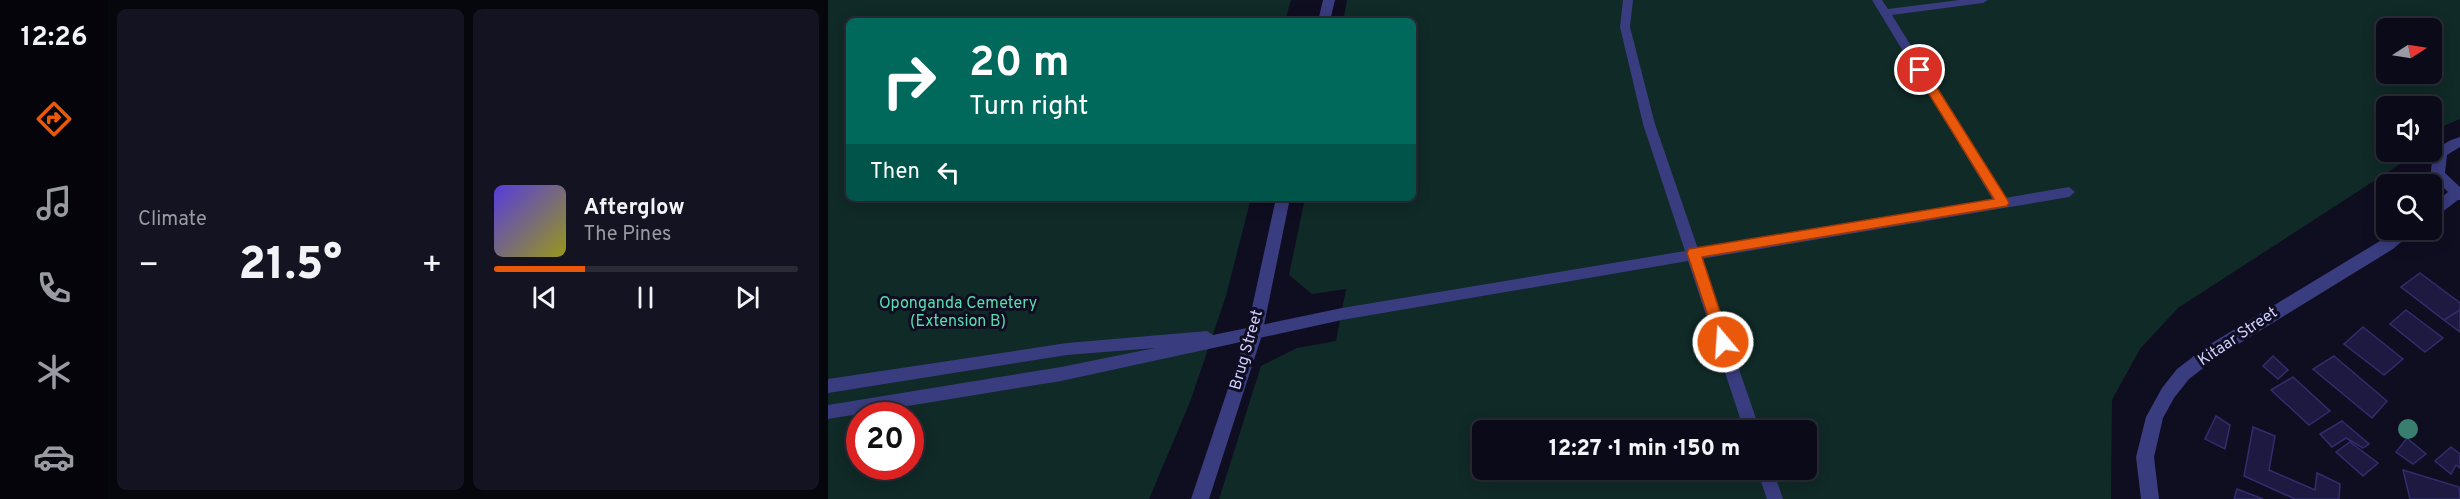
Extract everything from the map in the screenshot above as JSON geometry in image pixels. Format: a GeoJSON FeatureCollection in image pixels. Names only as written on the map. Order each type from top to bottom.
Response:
{"type":"FeatureCollection","features":[{"type":"Feature","properties":{"kind":"street"},"geometry":{"type":"LineString","coordinates":[[1325,18],[1329,0]]}},
{"type":"Feature","properties":{"kind":"street"},"geometry":{"type":"LineString","coordinates":[[2442,205],[2458,194],[2438,175],[2437,162],[2441,150],[2451,143],[2460,142]]}},
{"type":"Feature","properties":{"kind":"street","name":"Brug Street"},"geometry":{"type":"LineString","coordinates":[[1200,499],[1254,335],[1282,201]]}},
{"type":"Feature","properties":{"kind":"street","name":"Kitaar Street"},"geometry":{"type":"LineString","coordinates":[[2150,499],[2145,457],[2156,417],[2168,393],[2183,374],[2213,351],[2395,240]]}},
{"type":"Feature","properties":{"kind":"lane"},"geometry":{"type":"LineString","coordinates":[[1628,0],[1625,27],[1649,124],[1749,420]]}},
{"type":"Feature","properties":{"kind":"lane"},"geometry":{"type":"LineString","coordinates":[[1877,0],[2002,203]]}},
{"type":"Feature","properties":{"kind":"lane"},"geometry":{"type":"LineString","coordinates":[[1885,13],[1983,0]]}},
{"type":"Feature","properties":{"kind":"lane"},"geometry":{"type":"LineString","coordinates":[[828,412],[1061,374],[1254,335],[1342,314],[1694,253],[2069,192]]}},
{"type":"Feature","properties":{"kind":"lane"},"geometry":{"type":"LineString","coordinates":[[828,386],[1067,349],[1160,340],[1254,335]]}},
{"type":"Feature","properties":{"kind":"lane"},"geometry":{"type":"LineString","coordinates":[[1768,480],[1775,499]]}},
{"type":"Feature","properties":{"kind":"green space","name":"Oponganda Cemetery (Extension B)"},"geometry":{"type":"Polygon","coordinates":[[[828,0],[1291,0],[1286,18],[846,18],[846,201],[1250,201],[1226,296],[1190,402],[1149,499],[828,499],[828,0]]]}},
{"type":"Feature","properties":{"kind":"green space"},"geometry":{"type":"Polygon","coordinates":[[[1347,0],[2460,0],[2460,119],[2442,127],[2442,96],[2376,96],[2376,162],[2403,162],[2385,174],[2376,174],[2376,180],[2178,308],[2140,349],[2112,400],[2111,499],[1219,499],[1261,366],[1297,348],[1336,341],[1346,289],[1312,294],[1289,275],[1304,201],[1416,201],[1416,18],[1344,18],[1347,0]]]}},
{"type":"Feature","properties":{"kind":"building"},"geometry":{"type":"Polygon","coordinates":[[[2420,273],[2460,303],[2460,310],[2444,320],[2401,287],[2420,273]]]}},
{"type":"Feature","properties":{"kind":"building"},"geometry":{"type":"Polygon","coordinates":[[[2406,310],[2443,338],[2425,352],[2390,324],[2406,310]]]}},
{"type":"Feature","properties":{"kind":"building"},"geometry":{"type":"Polygon","coordinates":[[[2460,310],[2460,332],[2444,320],[2460,310]]]}},
{"type":"Feature","properties":{"kind":"building"},"geometry":{"type":"Polygon","coordinates":[[[2363,327],[2403,359],[2384,375],[2344,344],[2363,327]]]}},
{"type":"Feature","properties":{"kind":"building"},"geometry":{"type":"Polygon","coordinates":[[[2273,356],[2288,370],[2278,379],[2263,366],[2273,356]]]}},
{"type":"Feature","properties":{"kind":"building"},"geometry":{"type":"Polygon","coordinates":[[[2334,356],[2387,401],[2372,418],[2313,369],[2334,356]]]}},
{"type":"Feature","properties":{"kind":"building"},"geometry":{"type":"Polygon","coordinates":[[[2293,377],[2330,411],[2309,425],[2271,390],[2293,377]]]}},
{"type":"Feature","properties":{"kind":"building"},"geometry":{"type":"Polygon","coordinates":[[[2216,416],[2230,425],[2225,449],[2205,439],[2216,416]]]}},
{"type":"Feature","properties":{"kind":"building"},"geometry":{"type":"Polygon","coordinates":[[[2342,421],[2369,444],[2363,448],[2346,438],[2332,447],[2320,434],[2342,421]]]}},
{"type":"Feature","properties":{"kind":"building"},"geometry":{"type":"Polygon","coordinates":[[[2253,427],[2275,436],[2269,470],[2315,490],[2317,473],[2340,484],[2339,499],[2295,499],[2244,476],[2253,427]]]}},
{"type":"Feature","properties":{"kind":"building"},"geometry":{"type":"Polygon","coordinates":[[[2407,438],[2426,454],[2413,464],[2396,452],[2407,438]]]}},
{"type":"Feature","properties":{"kind":"building"},"geometry":{"type":"Polygon","coordinates":[[[2350,442],[2378,463],[2363,476],[2336,452],[2350,442]]]}},
{"type":"Feature","properties":{"kind":"building"},"geometry":{"type":"Polygon","coordinates":[[[2451,447],[2460,454],[2460,468],[2456,465],[2451,474],[2435,461],[2451,447]]]}},
{"type":"Feature","properties":{"kind":"building"},"geometry":{"type":"Polygon","coordinates":[[[2403,470],[2459,487],[2460,499],[2410,499],[2403,470]]]}},
{"type":"Feature","properties":{"kind":"building"},"geometry":{"type":"Polygon","coordinates":[[[2237,489],[2263,499],[2234,499],[2237,489]]]}},
{"type":"Feature","properties":{"kind":"route"},"geometry":{"type":"LineString","coordinates":[[1723,342],[1694,253],[2002,203],[1920,70]]}}]}
